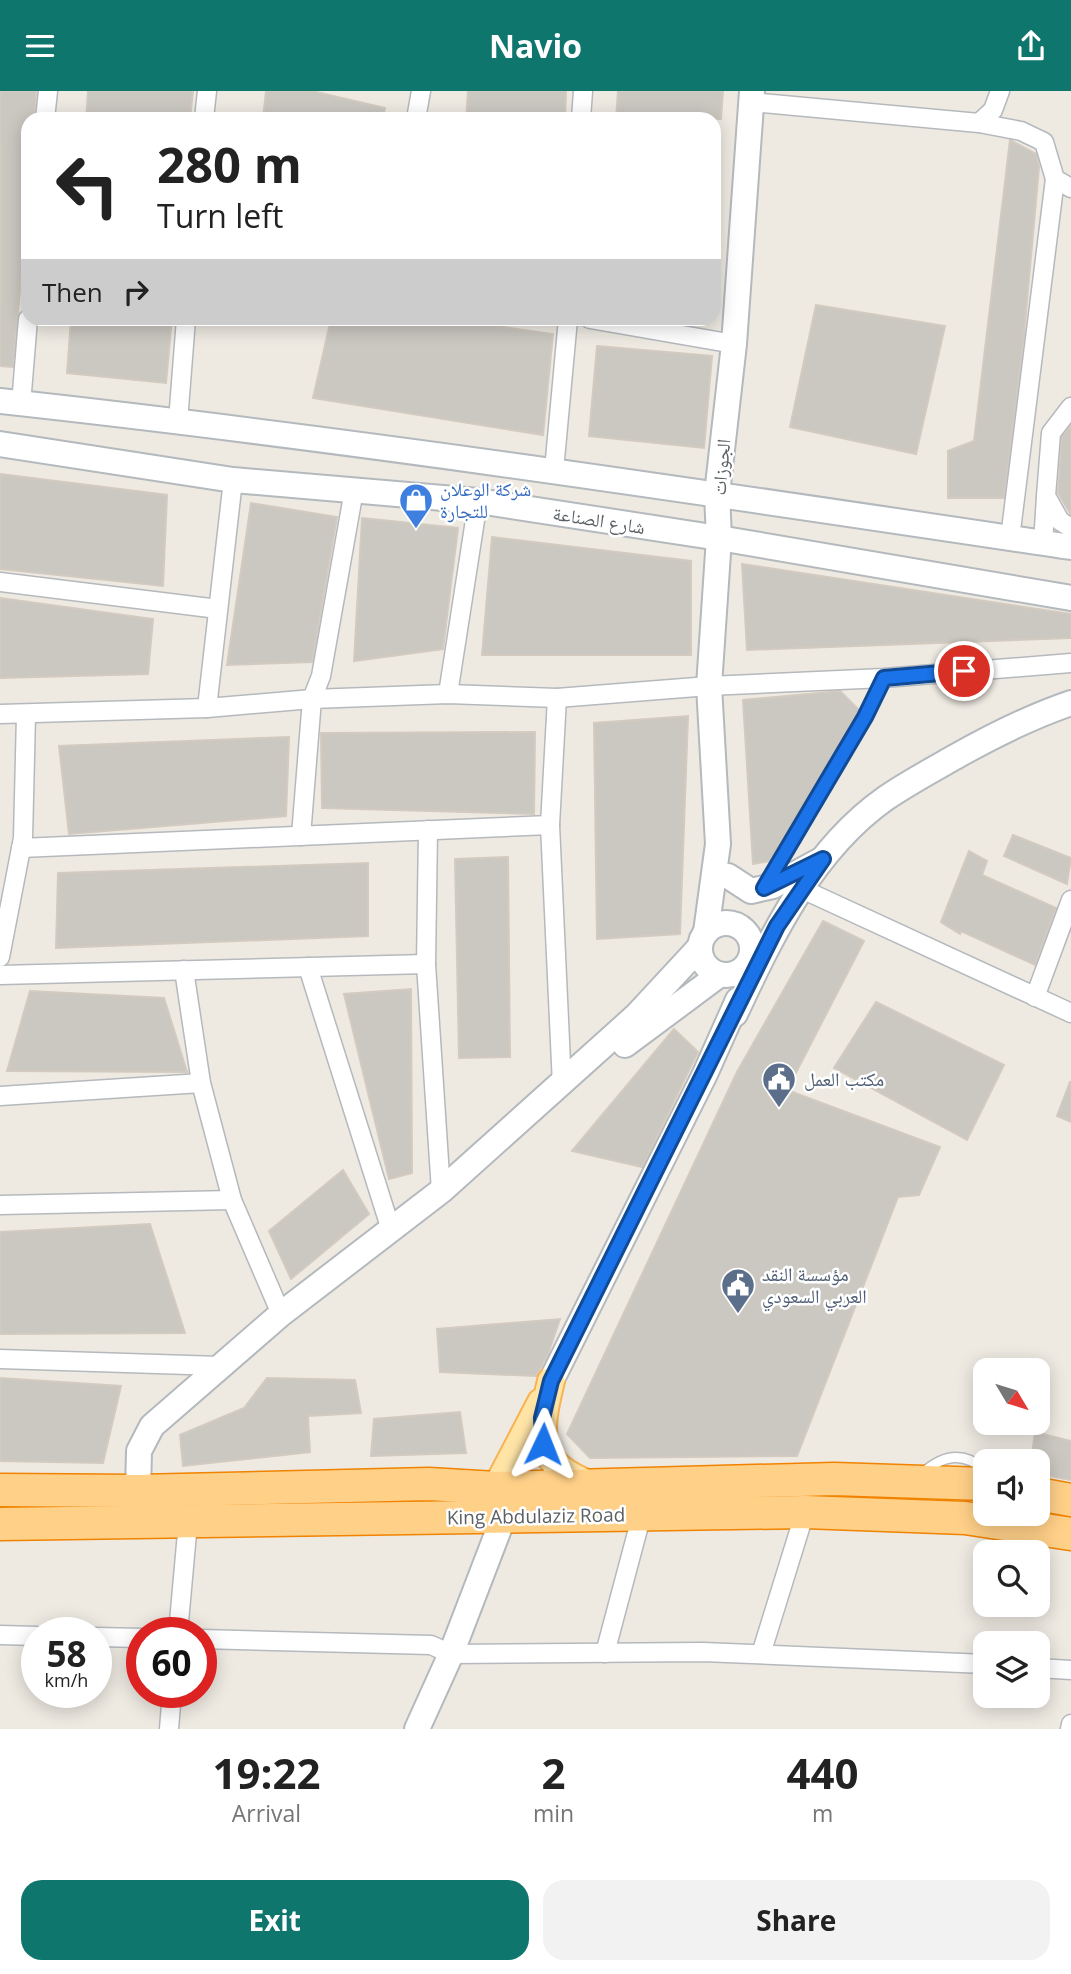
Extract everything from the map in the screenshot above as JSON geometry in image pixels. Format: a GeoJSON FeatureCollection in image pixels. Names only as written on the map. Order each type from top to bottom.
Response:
{"type":"FeatureCollection","features":[{"type":"Feature","properties":{"kind":"highway","name":"King Abdulaziz Road"},"geometry":{"type":"LineString","coordinates":[[0,1524],[188,1522],[500,1502],[594,1486],[834,1479],[973,1484]]}},
{"type":"Feature","properties":{"kind":"highway","name":"King Abdulaziz Road"},"geometry":{"type":"LineString","coordinates":[[0,1489],[138,1491],[429,1484],[500,1502],[642,1514],[805,1512],[965,1518],[1071,1534]]}},
{"type":"Feature","properties":{"kind":"highway"},"geometry":{"type":"LineString","coordinates":[[1050,1496],[1071,1500]]}},
{"type":"Feature","properties":{"kind":"main road"},"geometry":{"type":"LineString","coordinates":[[551,1381],[542,1418],[543,1444],[551,1462],[567,1476],[594,1486]]}},
{"type":"Feature","properties":{"kind":"main road"},"geometry":{"type":"LineString","coordinates":[[500,1502],[551,1381]]}},
{"type":"Feature","properties":{"kind":"street"},"geometry":{"type":"LineString","coordinates":[[46,112],[48,91]]}},
{"type":"Feature","properties":{"kind":"street"},"geometry":{"type":"LineString","coordinates":[[205,112],[207,91]]}},
{"type":"Feature","properties":{"kind":"street"},"geometry":{"type":"LineString","coordinates":[[417,112],[421,91]]}},
{"type":"Feature","properties":{"kind":"street"},"geometry":{"type":"LineString","coordinates":[[582,112],[583,91]]}},
{"type":"Feature","properties":{"kind":"street"},"geometry":{"type":"LineString","coordinates":[[979,123],[993,110],[1000,91]]}},
{"type":"Feature","properties":{"kind":"street"},"geometry":{"type":"LineString","coordinates":[[752,96],[979,123],[1021,131],[1044,142],[1063,183],[1010,538]]}},
{"type":"Feature","properties":{"kind":"street","name":"الجوزات"},"geometry":{"type":"LineString","coordinates":[[718,843],[709,686],[719,538],[717,494],[734,344],[752,96]]}},
{"type":"Feature","properties":{"kind":"street"},"geometry":{"type":"LineString","coordinates":[[27,326],[11,403],[178,421],[554,470],[1071,547]]}},
{"type":"Feature","properties":{"kind":"street"},"geometry":{"type":"LineString","coordinates":[[178,421],[185,326]]}},
{"type":"Feature","properties":{"kind":"street"},"geometry":{"type":"LineString","coordinates":[[554,470],[567,326]]}},
{"type":"Feature","properties":{"kind":"street"},"geometry":{"type":"LineString","coordinates":[[630,326],[734,344]]}},
{"type":"Feature","properties":{"kind":"street"},"geometry":{"type":"LineString","coordinates":[[1042,543],[1051,433],[1071,407]]}},
{"type":"Feature","properties":{"kind":"street","name":"شارع الصناعة"},"geometry":{"type":"LineString","coordinates":[[0,444],[233,480],[478,501],[719,538],[1071,598]]}},
{"type":"Feature","properties":{"kind":"street"},"geometry":{"type":"LineString","coordinates":[[207,708],[233,480]]}},
{"type":"Feature","properties":{"kind":"street"},"geometry":{"type":"LineString","coordinates":[[301,836],[312,699],[321,676],[354,490]]}},
{"type":"Feature","properties":{"kind":"street"},"geometry":{"type":"LineString","coordinates":[[1046,496],[1060,521],[1071,529]]}},
{"type":"Feature","properties":{"kind":"street"},"geometry":{"type":"LineString","coordinates":[[447,694],[478,501]]}},
{"type":"Feature","properties":{"kind":"street"},"geometry":{"type":"LineString","coordinates":[[0,582],[218,609]]}},
{"type":"Feature","properties":{"kind":"street"},"geometry":{"type":"LineString","coordinates":[[0,715],[207,708],[312,699],[447,694],[557,698],[709,686],[884,678],[1071,663]]}},
{"type":"Feature","properties":{"kind":"street"},"geometry":{"type":"LineString","coordinates":[[557,698],[550,825],[562,1085]]}},
{"type":"Feature","properties":{"kind":"street"},"geometry":{"type":"LineString","coordinates":[[562,1085],[627,1043],[722,975],[736,973],[777,926],[823,859],[864,817],[895,792],[979,744],[1071,703]]}},
{"type":"Feature","properties":{"kind":"street"},"geometry":{"type":"LineString","coordinates":[[0,957],[21,848],[26,715]]}},
{"type":"Feature","properties":{"kind":"street"},"geometry":{"type":"LineString","coordinates":[[21,848],[550,825]]}},
{"type":"Feature","properties":{"kind":"street"},"geometry":{"type":"LineString","coordinates":[[428,831],[426,964],[441,1191]]}},
{"type":"Feature","properties":{"kind":"street"},"geometry":{"type":"LineString","coordinates":[[718,843],[739,926],[750,939],[750,958],[734,1014]]}},
{"type":"Feature","properties":{"kind":"street"},"geometry":{"type":"LineString","coordinates":[[718,843],[703,940],[705,965],[722,975]]}},
{"type":"Feature","properties":{"kind":"street"},"geometry":{"type":"LineString","coordinates":[[728,876],[751,891],[764,888],[823,859]]}},
{"type":"Feature","properties":{"kind":"street"},"geometry":{"type":"LineString","coordinates":[[802,888],[1071,1013]]}},
{"type":"Feature","properties":{"kind":"street"},"geometry":{"type":"LineString","coordinates":[[1035,997],[1071,900]]}},
{"type":"Feature","properties":{"kind":"street"},"geometry":{"type":"LineString","coordinates":[[138,1491],[139,1451],[152,1426],[281,1314],[441,1191],[562,1085],[637,1015],[703,940],[722,923],[739,926]]}},
{"type":"Feature","properties":{"kind":"street"},"geometry":{"type":"LineString","coordinates":[[551,1381],[777,926]]}},
{"type":"Feature","properties":{"kind":"street"},"geometry":{"type":"LineString","coordinates":[[0,975],[426,964]]}},
{"type":"Feature","properties":{"kind":"street"},"geometry":{"type":"LineString","coordinates":[[308,967],[391,1230]]}},
{"type":"Feature","properties":{"kind":"street"},"geometry":{"type":"LineString","coordinates":[[184,970],[201,1083],[232,1200],[281,1314]]}},
{"type":"Feature","properties":{"kind":"street"},"geometry":{"type":"LineString","coordinates":[[705,1074],[722,975]]}},
{"type":"Feature","properties":{"kind":"street"},"geometry":{"type":"LineString","coordinates":[[0,1096],[201,1083]]}},
{"type":"Feature","properties":{"kind":"street"},"geometry":{"type":"LineString","coordinates":[[0,1205],[232,1200]]}},
{"type":"Feature","properties":{"kind":"street"},"geometry":{"type":"LineString","coordinates":[[0,1359],[220,1366]]}},
{"type":"Feature","properties":{"kind":"street"},"geometry":{"type":"LineString","coordinates":[[417,1729],[451,1654],[500,1502]]}},
{"type":"Feature","properties":{"kind":"street"},"geometry":{"type":"LineString","coordinates":[[761,1654],[805,1512]]}},
{"type":"Feature","properties":{"kind":"street"},"geometry":{"type":"LineString","coordinates":[[605,1653],[642,1514]]}},
{"type":"Feature","properties":{"kind":"street"},"geometry":{"type":"LineString","coordinates":[[179,1617],[188,1522]]}},
{"type":"Feature","properties":{"kind":"street"},"geometry":{"type":"LineString","coordinates":[[0,1635],[21,1636]]}},
{"type":"Feature","properties":{"kind":"street"},"geometry":{"type":"LineString","coordinates":[[217,1639],[430,1645],[451,1654],[761,1654],[973,1663]]}},
{"type":"Feature","properties":{"kind":"street"},"geometry":{"type":"LineString","coordinates":[[1050,1669],[1071,1670]]}},
{"type":"Feature","properties":{"kind":"street"},"geometry":{"type":"LineString","coordinates":[[169,1729],[171,1708]]}},
{"type":"Feature","properties":{"kind":"lane"},"geometry":{"type":"LineString","coordinates":[[764,888],[865,717],[884,678]]}},
{"type":"Feature","properties":{"kind":"lane"},"geometry":{"type":"LineString","coordinates":[[913,1481],[937,1461],[949,1456],[973,1461]]}},
{"type":"Feature","properties":{"kind":"building"},"geometry":{"type":"Polygon","coordinates":[[[0,91],[36,91],[34,112],[21,112],[21,281],[13,367],[0,366],[0,91]]]}},
{"type":"Feature","properties":{"kind":"building"},"geometry":{"type":"Polygon","coordinates":[[[88,91],[193,91],[191,112],[86,112],[88,91]]]}},
{"type":"Feature","properties":{"kind":"building"},"geometry":{"type":"Polygon","coordinates":[[[266,91],[312,91],[385,108],[384,112],[264,112],[266,91]]]}},
{"type":"Feature","properties":{"kind":"building"},"geometry":{"type":"Polygon","coordinates":[[[468,91],[566,91],[565,112],[466,112],[468,91]]]}},
{"type":"Feature","properties":{"kind":"building"},"geometry":{"type":"Polygon","coordinates":[[[618,91],[723,91],[721,119],[721,112],[616,112],[618,91]]]}},
{"type":"Feature","properties":{"kind":"building"},"geometry":{"type":"Polygon","coordinates":[[[1010,140],[1036,154],[1039,167],[1024,335],[1004,498],[948,498],[948,451],[974,441],[1010,140]]]}},
{"type":"Feature","properties":{"kind":"building"},"geometry":{"type":"Polygon","coordinates":[[[816,305],[945,326],[916,454],[790,427],[816,305]]]}},
{"type":"Feature","properties":{"kind":"building"},"geometry":{"type":"Polygon","coordinates":[[[70,326],[171,326],[166,383],[67,373],[70,326]]]}},
{"type":"Feature","properties":{"kind":"building"},"geometry":{"type":"Polygon","coordinates":[[[329,326],[495,326],[553,334],[543,435],[313,398],[329,326]]]}},
{"type":"Feature","properties":{"kind":"building"},"geometry":{"type":"Polygon","coordinates":[[[597,346],[712,356],[704,448],[589,436],[597,346]]]}},
{"type":"Feature","properties":{"kind":"building"},"geometry":{"type":"Polygon","coordinates":[[[1071,426],[1071,515],[1058,493],[1062,437],[1071,426]]]}},
{"type":"Feature","properties":{"kind":"building"},"geometry":{"type":"Polygon","coordinates":[[[0,474],[167,495],[163,586],[0,569],[0,474]]]}},
{"type":"Feature","properties":{"kind":"building"},"geometry":{"type":"Polygon","coordinates":[[[251,503],[337,517],[312,662],[227,665],[251,503]]]}},
{"type":"Feature","properties":{"kind":"building"},"geometry":{"type":"Polygon","coordinates":[[[362,518],[458,528],[443,649],[354,661],[362,518]]]}},
{"type":"Feature","properties":{"kind":"building"},"geometry":{"type":"Polygon","coordinates":[[[492,537],[691,561],[691,655],[482,655],[492,537]]]}},
{"type":"Feature","properties":{"kind":"building"},"geometry":{"type":"Polygon","coordinates":[[[742,564],[1071,614],[1071,638],[747,650],[742,564]]]}},
{"type":"Feature","properties":{"kind":"building"},"geometry":{"type":"Polygon","coordinates":[[[0,598],[153,619],[148,674],[0,678],[0,598]]]}},
{"type":"Feature","properties":{"kind":"building"},"geometry":{"type":"Polygon","coordinates":[[[840,691],[860,711],[859,714],[770,861],[753,864],[743,700],[840,691]]]}},
{"type":"Feature","properties":{"kind":"building"},"geometry":{"type":"Polygon","coordinates":[[[688,716],[680,934],[597,939],[594,723],[688,716]]]}},
{"type":"Feature","properties":{"kind":"building"},"geometry":{"type":"Polygon","coordinates":[[[535,732],[534,814],[322,808],[321,733],[535,732]]]}},
{"type":"Feature","properties":{"kind":"building"},"geometry":{"type":"Polygon","coordinates":[[[289,737],[286,816],[69,834],[59,746],[289,737]]]}},
{"type":"Feature","properties":{"kind":"building"},"geometry":{"type":"Polygon","coordinates":[[[1013,835],[1071,858],[1067,884],[1004,856],[1013,835]]]}},
{"type":"Feature","properties":{"kind":"building"},"geometry":{"type":"Polygon","coordinates":[[[969,851],[987,861],[982,875],[1056,908],[1035,965],[961,931],[960,934],[941,922],[969,851]]]}},
{"type":"Feature","properties":{"kind":"building"},"geometry":{"type":"Polygon","coordinates":[[[508,857],[510,1057],[459,1058],[455,859],[508,857]]]}},
{"type":"Feature","properties":{"kind":"building"},"geometry":{"type":"Polygon","coordinates":[[[368,863],[368,936],[56,948],[58,873],[368,863]]]}},
{"type":"Feature","properties":{"kind":"building","name":"مؤسسة النقد العربي السعودي"},"geometry":{"type":"Polygon","coordinates":[[[823,921],[864,941],[787,1090],[940,1147],[919,1195],[898,1197],[797,1456],[590,1458],[567,1434],[737,1072],[823,921]]]}},
{"type":"Feature","properties":{"kind":"building"},"geometry":{"type":"Polygon","coordinates":[[[411,989],[412,1173],[389,1179],[344,994],[411,989]]]}},
{"type":"Feature","properties":{"kind":"building"},"geometry":{"type":"Polygon","coordinates":[[[30,991],[164,998],[187,1072],[7,1071],[30,991]]]}},
{"type":"Feature","properties":{"kind":"building"},"geometry":{"type":"Polygon","coordinates":[[[876,1002],[1004,1065],[967,1140],[834,1068],[876,1002]]]}},
{"type":"Feature","properties":{"kind":"building"},"geometry":{"type":"Polygon","coordinates":[[[674,1029],[698,1052],[642,1167],[572,1151],[674,1029]]]}},
{"type":"Feature","properties":{"kind":"building"},"geometry":{"type":"Polygon","coordinates":[[[1071,1082],[1071,1122],[1057,1116],[1071,1082]]]}},
{"type":"Feature","properties":{"kind":"building"},"geometry":{"type":"Polygon","coordinates":[[[343,1170],[369,1214],[291,1279],[269,1231],[343,1170]]]}},
{"type":"Feature","properties":{"kind":"building"},"geometry":{"type":"Polygon","coordinates":[[[150,1224],[185,1333],[0,1334],[0,1232],[150,1224]]]}},
{"type":"Feature","properties":{"kind":"building"},"geometry":{"type":"Polygon","coordinates":[[[560,1319],[548,1354],[536,1376],[440,1372],[437,1329],[560,1319]]]}},
{"type":"Feature","properties":{"kind":"building"},"geometry":{"type":"Polygon","coordinates":[[[0,1378],[121,1386],[103,1463],[0,1461],[0,1378]]]}},
{"type":"Feature","properties":{"kind":"building"},"geometry":{"type":"Polygon","coordinates":[[[267,1378],[355,1380],[361,1413],[308,1416],[310,1452],[183,1466],[180,1435],[244,1408],[267,1378]]]}},
{"type":"Feature","properties":{"kind":"building"},"geometry":{"type":"Polygon","coordinates":[[[460,1412],[466,1453],[371,1456],[374,1419],[460,1412]]]}},
{"type":"Feature","properties":{"kind":"building"},"geometry":{"type":"Polygon","coordinates":[[[1035,1435],[1071,1441],[1071,1480],[1050,1476],[1050,1449],[1033,1449],[1035,1435]]]}},
{"type":"Feature","properties":{"kind":"place","name":"شركة الوعلان للتجارة"},"geometry":{"type":"Point","coordinates":[416,530]}},
{"type":"Feature","properties":{"kind":"place","name":"مكتب العمل"},"geometry":{"type":"Point","coordinates":[779,1109]}},
{"type":"Feature","properties":{"kind":"place","name":"مؤسسة النقد العربي السعودي"},"geometry":{"type":"Point","coordinates":[738,1315]}},
{"type":"Feature","properties":{"kind":"route"},"geometry":{"type":"LineString","coordinates":[[543,1444],[542,1418],[551,1381],[777,926],[823,859],[773,886],[764,888],[865,717],[884,678],[964,671]]}}]}
